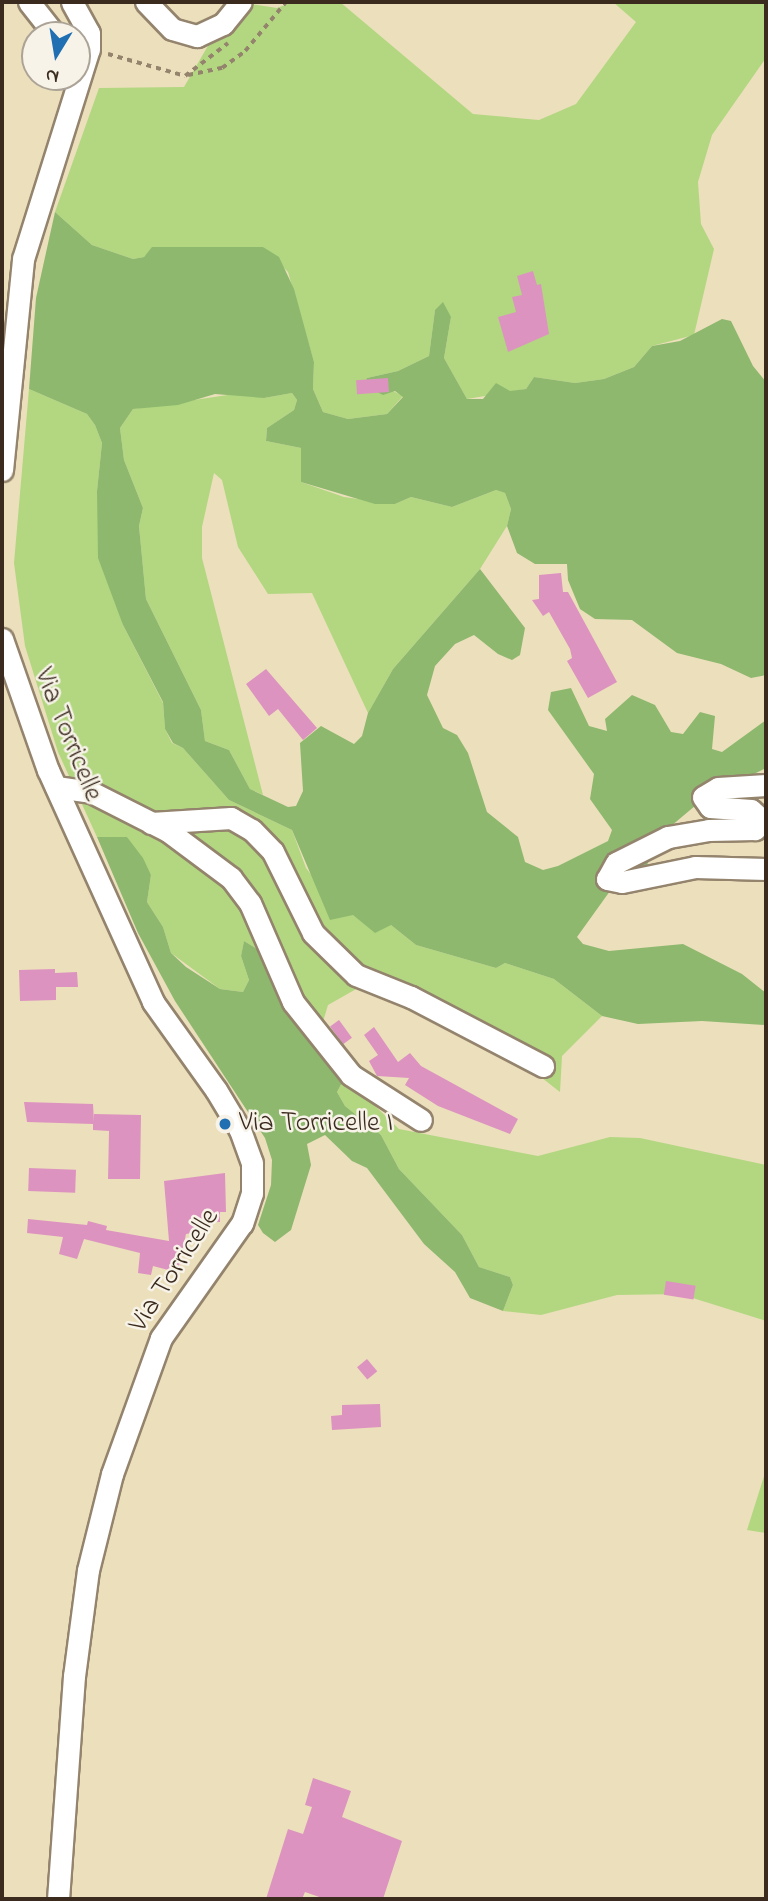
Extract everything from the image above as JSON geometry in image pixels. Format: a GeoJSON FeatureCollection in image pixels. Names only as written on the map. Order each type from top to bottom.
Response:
{"type":"FeatureCollection","features":[{"type":"Feature","properties":{"kind":"street"},"geometry":{"type":"LineString","coordinates":[[29,2],[45,21]]}},
{"type":"Feature","properties":{"kind":"street"},"geometry":{"type":"LineString","coordinates":[[146,2],[172,29],[197,36],[223,24],[240,2]]}},
{"type":"Feature","properties":{"kind":"street"},"geometry":{"type":"LineString","coordinates":[[2,470],[23,259],[76,91]]}},
{"type":"Feature","properties":{"kind":"street","name":"Via Torricelle"},"geometry":{"type":"LineString","coordinates":[[2,639],[20,702],[153,1002],[240,1130],[252,1163],[252,1193],[242,1223],[161,1338],[112,1474],[88,1570],[74,1676],[58,1899]]}},
{"type":"Feature","properties":{"kind":"street"},"geometry":{"type":"LineString","coordinates":[[766,785],[718,788],[703,797],[709,807],[751,810],[761,819],[755,829],[709,830],[668,837],[616,863],[607,879],[622,882],[695,867],[766,869]]}},
{"type":"Feature","properties":{"kind":"street"},"geometry":{"type":"LineString","coordinates":[[56,787],[91,792],[151,823],[231,878],[250,903],[293,1002],[351,1075],[421,1120]]}},
{"type":"Feature","properties":{"kind":"street"},"geometry":{"type":"LineString","coordinates":[[151,823],[231,818],[251,830],[272,852],[313,933],[356,975],[411,997],[543,1066]]}},
{"type":"Feature","properties":{"kind":"path"},"geometry":{"type":"LineString","coordinates":[[91,50],[185,76],[222,68],[245,51],[286,2]]}},
{"type":"Feature","properties":{"kind":"path"},"geometry":{"type":"LineString","coordinates":[[185,76],[229,45],[223,24]]}},
{"type":"Feature","properties":{"kind":"green space"},"geometry":{"type":"Polygon","coordinates":[[[293,2],[340,2],[473,114],[539,120],[576,104],[636,22],[613,2],[766,2],[766,58],[712,135],[698,182],[701,224],[714,249],[694,335],[652,346],[634,367],[604,379],[575,383],[534,377],[526,389],[467,399],[444,358],[451,317],[435,310],[429,356],[398,371],[367,378],[403,396],[387,414],[348,419],[323,412],[313,389],[314,362],[288,272],[263,247],[153,247],[144,257],[133,259],[92,245],[55,212],[99,88],[184,87],[216,32],[250,4],[277,8],[293,2]]]}},
{"type":"Feature","properties":{"kind":"green space"},"geometry":{"type":"Polygon","coordinates":[[[55,212],[92,245],[133,259],[144,257],[152,247],[263,247],[279,257],[294,289],[314,362],[313,389],[323,412],[348,419],[387,414],[403,397],[395,391],[383,395],[365,386],[367,378],[398,371],[429,356],[435,310],[443,302],[451,317],[444,358],[467,399],[483,399],[496,383],[510,391],[526,389],[534,377],[575,383],[604,379],[634,367],[652,346],[680,341],[722,319],[731,321],[753,366],[766,382],[766,675],[751,678],[721,664],[677,653],[632,620],[595,619],[580,609],[568,580],[567,564],[535,564],[517,553],[507,526],[511,509],[505,493],[496,490],[452,507],[411,497],[395,504],[375,504],[301,482],[301,448],[266,441],[267,428],[294,410],[297,400],[292,393],[264,398],[215,394],[178,405],[133,409],[120,428],[124,460],[143,508],[139,526],[146,599],[201,710],[205,741],[229,750],[250,789],[288,807],[296,806],[303,791],[300,743],[321,726],[354,744],[362,736],[368,713],[393,669],[480,569],[525,628],[520,655],[512,660],[498,654],[474,635],[455,644],[435,666],[427,695],[443,728],[457,735],[468,753],[487,812],[518,837],[525,862],[543,870],[558,866],[608,841],[612,830],[590,799],[594,774],[548,710],[551,692],[571,688],[589,726],[607,731],[605,719],[632,695],[655,705],[671,732],[683,734],[700,712],[715,716],[712,749],[722,752],[766,720],[766,768],[702,800],[658,837],[642,878],[610,891],[577,937],[583,944],[609,951],[683,944],[742,974],[766,993],[766,1025],[702,1021],[638,1024],[602,1016],[554,979],[505,963],[496,968],[416,945],[391,925],[375,933],[353,915],[330,920],[292,830],[229,800],[183,748],[173,743],[165,729],[163,702],[123,625],[98,558],[97,491],[102,443],[95,425],[87,414],[29,389],[36,298],[55,212]]]}},
{"type":"Feature","properties":{"kind":"green space"},"geometry":{"type":"Polygon","coordinates":[[[29,389],[87,414],[95,425],[102,443],[97,491],[123,625],[163,703],[165,729],[172,743],[183,748],[229,800],[292,830],[306,868],[342,915],[353,915],[369,925],[391,925],[416,945],[496,968],[505,963],[554,979],[602,1016],[562,1056],[560,1092],[488,1036],[365,984],[328,1005],[319,1035],[275,960],[244,941],[241,956],[249,980],[243,992],[220,989],[171,953],[163,927],[147,902],[151,875],[127,837],[97,837],[58,752],[25,646],[14,563],[29,389]]]}},
{"type":"Feature","properties":{"kind":"green space"},"geometry":{"type":"Polygon","coordinates":[[[241,393],[264,398],[292,393],[297,400],[294,410],[267,428],[266,441],[301,448],[301,482],[344,497],[395,504],[411,497],[452,507],[496,490],[505,493],[511,509],[507,526],[480,569],[393,669],[368,713],[312,593],[268,594],[238,547],[222,480],[214,473],[202,527],[202,558],[263,795],[250,789],[229,750],[205,741],[201,710],[146,599],[139,526],[143,508],[124,460],[120,428],[133,409],[241,393]]]}},
{"type":"Feature","properties":{"kind":"green space"},"geometry":{"type":"Polygon","coordinates":[[[97,837],[127,837],[143,858],[151,875],[147,902],[163,927],[171,953],[186,967],[220,989],[243,992],[249,980],[241,956],[244,941],[275,960],[345,1077],[337,1092],[345,1106],[381,1135],[399,1169],[462,1235],[479,1267],[510,1277],[513,1285],[503,1311],[470,1298],[455,1272],[424,1244],[367,1168],[352,1161],[325,1135],[307,1144],[311,1165],[291,1230],[275,1242],[263,1233],[258,1225],[271,1185],[272,1160],[265,1138],[175,1001],[138,933],[97,837]]]}},
{"type":"Feature","properties":{"kind":"green space"},"geometry":{"type":"Polygon","coordinates":[[[345,1077],[399,1129],[538,1156],[610,1137],[640,1138],[766,1165],[766,1321],[680,1294],[617,1295],[541,1315],[503,1311],[513,1285],[510,1277],[479,1267],[462,1235],[399,1169],[381,1135],[345,1106],[337,1092],[345,1077]]]}},
{"type":"Feature","properties":{"kind":"green space"},"geometry":{"type":"Polygon","coordinates":[[[766,1470],[766,1533],[747,1530],[766,1470]]]}},
{"type":"Feature","properties":{"kind":"building"},"geometry":{"type":"Polygon","coordinates":[[[533,271],[537,285],[541,284],[549,334],[508,352],[498,317],[516,312],[512,297],[522,295],[517,276],[533,271]]]}},
{"type":"Feature","properties":{"kind":"building"},"geometry":{"type":"Polygon","coordinates":[[[388,378],[389,392],[357,394],[356,380],[388,378]]]}},
{"type":"Feature","properties":{"kind":"building"},"geometry":{"type":"Polygon","coordinates":[[[561,573],[563,592],[568,592],[617,682],[588,698],[567,661],[572,658],[570,649],[549,612],[543,616],[532,600],[539,599],[539,575],[561,573]]]}},
{"type":"Feature","properties":{"kind":"building"},"geometry":{"type":"Polygon","coordinates":[[[266,669],[317,728],[303,740],[278,709],[269,716],[246,684],[266,669]]]}},
{"type":"Feature","properties":{"kind":"building"},"geometry":{"type":"Polygon","coordinates":[[[55,969],[55,973],[77,972],[78,987],[56,987],[56,1000],[20,1001],[19,970],[55,969]]]}},
{"type":"Feature","properties":{"kind":"building"},"geometry":{"type":"Polygon","coordinates":[[[339,1020],[352,1038],[343,1044],[330,1026],[339,1020]]]}},
{"type":"Feature","properties":{"kind":"building"},"geometry":{"type":"Polygon","coordinates":[[[374,1027],[398,1062],[410,1053],[421,1066],[518,1119],[510,1134],[438,1106],[405,1085],[409,1078],[377,1076],[369,1061],[378,1055],[364,1035],[374,1027]]]}},
{"type":"Feature","properties":{"kind":"building"},"geometry":{"type":"Polygon","coordinates":[[[24,1102],[93,1104],[94,1122],[94,1114],[141,1115],[140,1179],[108,1179],[109,1131],[93,1130],[93,1124],[27,1122],[24,1102]]]}},
{"type":"Feature","properties":{"kind":"building"},"geometry":{"type":"Polygon","coordinates":[[[29,1168],[76,1170],[75,1193],[28,1191],[29,1168]]]}},
{"type":"Feature","properties":{"kind":"building"},"geometry":{"type":"Polygon","coordinates":[[[225,1173],[226,1212],[220,1212],[220,1222],[195,1223],[197,1232],[186,1234],[176,1280],[172,1271],[153,1266],[151,1275],[138,1273],[140,1253],[84,1239],[77,1259],[59,1254],[63,1237],[27,1233],[28,1219],[87,1225],[88,1221],[107,1226],[106,1230],[169,1241],[164,1181],[225,1173]]]}},
{"type":"Feature","properties":{"kind":"building"},"geometry":{"type":"Polygon","coordinates":[[[666,1281],[696,1286],[693,1300],[664,1295],[666,1281]]]}},
{"type":"Feature","properties":{"kind":"building"},"geometry":{"type":"Polygon","coordinates":[[[367,1359],[377,1371],[367,1380],[357,1367],[367,1359]]]}},
{"type":"Feature","properties":{"kind":"building"},"geometry":{"type":"Polygon","coordinates":[[[380,1404],[381,1427],[332,1430],[331,1416],[342,1415],[342,1405],[380,1404]]]}},
{"type":"Feature","properties":{"kind":"building"},"geometry":{"type":"Polygon","coordinates":[[[313,1778],[351,1791],[342,1817],[402,1841],[383,1899],[325,1899],[305,1892],[302,1899],[266,1899],[288,1829],[303,1834],[312,1807],[305,1805],[313,1778]]]}},
{"type":"Feature","properties":{"kind":"place","name":"Via Torricelle I"},"geometry":{"type":"Point","coordinates":[225,1124]}}]}
